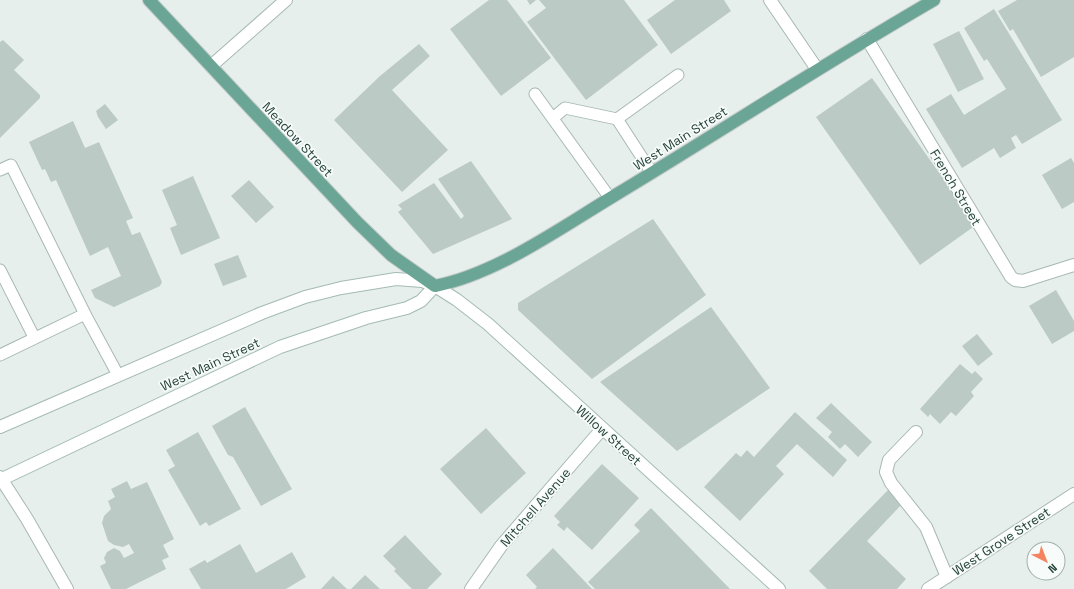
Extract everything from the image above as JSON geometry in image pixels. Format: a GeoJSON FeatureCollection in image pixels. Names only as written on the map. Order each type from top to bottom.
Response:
{"type":"FeatureCollection","features":[{"type":"Feature","properties":{"kind":"main road","name":"Meadow Street"},"geometry":{"type":"LineString","coordinates":[[149,0],[371,237],[405,266],[435,286]]}},
{"type":"Feature","properties":{"kind":"main road"},"geometry":{"type":"LineString","coordinates":[[211,66],[286,0]]}},
{"type":"Feature","properties":{"kind":"main road"},"geometry":{"type":"LineString","coordinates":[[770,0],[817,69]]}},
{"type":"Feature","properties":{"kind":"main road","name":"West Main Street"},"geometry":{"type":"LineString","coordinates":[[0,427],[262,313],[324,292],[396,279],[412,279],[435,286],[457,281],[485,270],[652,173],[817,69],[934,0]]}},
{"type":"Feature","properties":{"kind":"main road","name":"French Street"},"geometry":{"type":"LineString","coordinates":[[867,39],[1011,277],[1015,280],[1023,281],[1074,265]]}},
{"type":"Feature","properties":{"kind":"main road","name":"West Main Street"},"geometry":{"type":"LineString","coordinates":[[0,479],[280,347],[358,320],[407,308],[421,301],[435,286]]}},
{"type":"Feature","properties":{"kind":"main road","name":"Willow Street"},"geometry":{"type":"LineString","coordinates":[[435,286],[457,300],[488,324],[779,589]]}},
{"type":"Feature","properties":{"kind":"main road","name":"Mitchell Avenue"},"geometry":{"type":"LineString","coordinates":[[471,589],[506,540],[602,429]]}},
{"type":"Feature","properties":{"kind":"main road"},"geometry":{"type":"LineString","coordinates":[[916,432],[889,460],[886,472],[891,483],[926,527],[947,577]]}},
{"type":"Feature","properties":{"kind":"main road"},"geometry":{"type":"LineString","coordinates":[[0,479],[67,589]]}},
{"type":"Feature","properties":{"kind":"main road","name":"West Grove Street"},"geometry":{"type":"LineString","coordinates":[[928,589],[1074,494]]}},
{"type":"Feature","properties":{"kind":"lane"},"geometry":{"type":"LineString","coordinates":[[617,119],[678,75]]}},
{"type":"Feature","properties":{"kind":"lane"},"geometry":{"type":"LineString","coordinates":[[535,94],[610,198]]}},
{"type":"Feature","properties":{"kind":"lane"},"geometry":{"type":"LineString","coordinates":[[553,118],[565,108],[617,119],[652,173]]}},
{"type":"Feature","properties":{"kind":"lane"},"geometry":{"type":"LineString","coordinates":[[0,170],[11,164],[85,314],[118,376]]}},
{"type":"Feature","properties":{"kind":"lane"},"geometry":{"type":"LineString","coordinates":[[0,270],[34,337]]}},
{"type":"Feature","properties":{"kind":"lane"},"geometry":{"type":"LineString","coordinates":[[0,354],[85,314]]}},
{"type":"Feature","properties":{"kind":"building"},"geometry":{"type":"Polygon","coordinates":[[[489,0],[507,0],[551,58],[501,96],[450,29],[489,0]]]}},
{"type":"Feature","properties":{"kind":"building"},"geometry":{"type":"Polygon","coordinates":[[[527,0],[536,0],[530,5],[527,0]]]}},
{"type":"Feature","properties":{"kind":"building"},"geometry":{"type":"Polygon","coordinates":[[[539,0],[624,0],[658,45],[586,100],[527,22],[546,8],[539,0]]]}},
{"type":"Feature","properties":{"kind":"building"},"geometry":{"type":"Polygon","coordinates":[[[675,0],[724,0],[731,11],[671,54],[647,20],[675,0]]]}},
{"type":"Feature","properties":{"kind":"building"},"geometry":{"type":"Polygon","coordinates":[[[1017,0],[1074,0],[1074,57],[1041,77],[1013,29],[1010,31],[998,11],[1017,0]]]}},
{"type":"Feature","properties":{"kind":"building"},"geometry":{"type":"Polygon","coordinates":[[[994,9],[1062,120],[1022,144],[1016,135],[1011,138],[1016,148],[1000,158],[994,148],[962,168],[926,109],[951,94],[964,115],[1006,89],[987,59],[984,61],[964,28],[994,9]]]}},
{"type":"Feature","properties":{"kind":"building"},"geometry":{"type":"Polygon","coordinates":[[[959,31],[984,79],[958,92],[933,44],[959,31]]]}},
{"type":"Feature","properties":{"kind":"building"},"geometry":{"type":"Polygon","coordinates":[[[3,40],[24,60],[14,70],[40,95],[40,98],[0,138],[0,42],[3,40]]]}},
{"type":"Feature","properties":{"kind":"building"},"geometry":{"type":"Polygon","coordinates":[[[419,44],[430,56],[392,90],[448,150],[402,192],[334,120],[380,76],[419,44]]]}},
{"type":"Feature","properties":{"kind":"building"},"geometry":{"type":"Polygon","coordinates":[[[872,78],[976,225],[920,265],[816,117],[872,78]]]}},
{"type":"Feature","properties":{"kind":"building"},"geometry":{"type":"Polygon","coordinates":[[[105,104],[118,120],[106,129],[96,111],[105,104]]]}},
{"type":"Feature","properties":{"kind":"building"},"geometry":{"type":"Polygon","coordinates":[[[73,121],[85,148],[99,142],[133,218],[126,221],[132,235],[140,232],[162,282],[160,286],[114,307],[95,298],[91,290],[121,276],[108,247],[90,256],[56,180],[51,182],[45,169],[42,170],[29,142],[73,121]]]}},
{"type":"Feature","properties":{"kind":"building"},"geometry":{"type":"Polygon","coordinates":[[[1071,158],[1074,163],[1074,202],[1062,209],[1042,175],[1071,158]]]}},
{"type":"Feature","properties":{"kind":"building"},"geometry":{"type":"Polygon","coordinates":[[[471,161],[512,219],[433,254],[398,212],[402,209],[398,205],[434,183],[461,219],[464,216],[438,179],[471,161]]]}},
{"type":"Feature","properties":{"kind":"building"},"geometry":{"type":"Polygon","coordinates":[[[193,176],[220,238],[181,255],[170,228],[177,225],[162,190],[193,176]]]}},
{"type":"Feature","properties":{"kind":"building"},"geometry":{"type":"Polygon","coordinates":[[[249,180],[274,207],[256,223],[231,196],[249,180]]]}},
{"type":"Feature","properties":{"kind":"building"},"geometry":{"type":"Polygon","coordinates":[[[653,219],[706,295],[592,379],[518,310],[518,303],[653,219]]]}},
{"type":"Feature","properties":{"kind":"building"},"geometry":{"type":"Polygon","coordinates":[[[238,255],[247,277],[223,286],[214,264],[238,255]]]}},
{"type":"Feature","properties":{"kind":"building"},"geometry":{"type":"Polygon","coordinates":[[[1056,290],[1074,321],[1074,331],[1052,344],[1029,306],[1056,290]]]}},
{"type":"Feature","properties":{"kind":"building"},"geometry":{"type":"Polygon","coordinates":[[[711,307],[770,388],[677,451],[600,382],[711,307]]]}},
{"type":"Feature","properties":{"kind":"building"},"geometry":{"type":"Polygon","coordinates":[[[977,334],[993,354],[978,366],[962,346],[977,334]]]}},
{"type":"Feature","properties":{"kind":"building"},"geometry":{"type":"Polygon","coordinates":[[[960,364],[972,374],[975,371],[983,379],[971,392],[974,396],[956,416],[951,412],[940,424],[930,414],[928,417],[920,409],[960,364]]]}},
{"type":"Feature","properties":{"kind":"building"},"geometry":{"type":"Polygon","coordinates":[[[831,403],[872,442],[858,457],[845,444],[840,449],[828,437],[832,432],[816,418],[831,403]]]}},
{"type":"Feature","properties":{"kind":"building"},"geometry":{"type":"Polygon","coordinates":[[[245,407],[292,489],[261,506],[233,457],[228,455],[212,426],[245,407]]]}},
{"type":"Feature","properties":{"kind":"building"},"geometry":{"type":"Polygon","coordinates":[[[795,412],[847,460],[833,477],[797,444],[776,466],[784,474],[740,521],[704,487],[736,453],[741,457],[747,450],[754,457],[795,412]]]}},
{"type":"Feature","properties":{"kind":"building"},"geometry":{"type":"Polygon","coordinates":[[[486,428],[526,473],[481,514],[440,469],[486,428]]]}},
{"type":"Feature","properties":{"kind":"building"},"geometry":{"type":"Polygon","coordinates":[[[198,432],[241,509],[209,526],[206,522],[200,526],[168,470],[175,466],[166,450],[198,432]]]}},
{"type":"Feature","properties":{"kind":"building"},"geometry":{"type":"Polygon","coordinates":[[[602,464],[639,498],[592,550],[567,527],[564,531],[557,525],[560,522],[554,516],[602,464]]]}},
{"type":"Feature","properties":{"kind":"building"},"geometry":{"type":"Polygon","coordinates":[[[127,481],[131,489],[147,482],[174,539],[163,545],[169,557],[162,560],[166,569],[126,589],[111,589],[100,566],[106,563],[104,558],[107,552],[114,548],[120,551],[124,558],[134,553],[129,544],[123,547],[114,545],[108,541],[102,523],[104,516],[111,509],[108,501],[115,497],[111,489],[127,481]]]}},
{"type":"Feature","properties":{"kind":"building"},"geometry":{"type":"Polygon","coordinates":[[[888,490],[902,504],[867,541],[906,579],[897,589],[827,589],[809,571],[888,490]]]}},
{"type":"Feature","properties":{"kind":"building"},"geometry":{"type":"Polygon","coordinates":[[[651,508],[730,589],[595,589],[588,582],[640,531],[634,525],[651,508]]]}},
{"type":"Feature","properties":{"kind":"building"},"geometry":{"type":"Polygon","coordinates":[[[405,535],[442,574],[427,589],[412,589],[394,571],[396,569],[383,556],[405,535]]]}},
{"type":"Feature","properties":{"kind":"building"},"geometry":{"type":"Polygon","coordinates":[[[240,544],[256,573],[292,552],[306,577],[286,589],[201,589],[189,569],[205,560],[207,563],[240,544]]]}},
{"type":"Feature","properties":{"kind":"building"},"geometry":{"type":"Polygon","coordinates":[[[553,548],[592,589],[535,589],[537,587],[526,575],[553,548]]]}},
{"type":"Feature","properties":{"kind":"building"},"geometry":{"type":"Polygon","coordinates":[[[365,575],[380,589],[351,589],[365,575]]]}},
{"type":"Feature","properties":{"kind":"building"},"geometry":{"type":"Polygon","coordinates":[[[333,576],[347,589],[321,589],[333,576]]]}}]}
